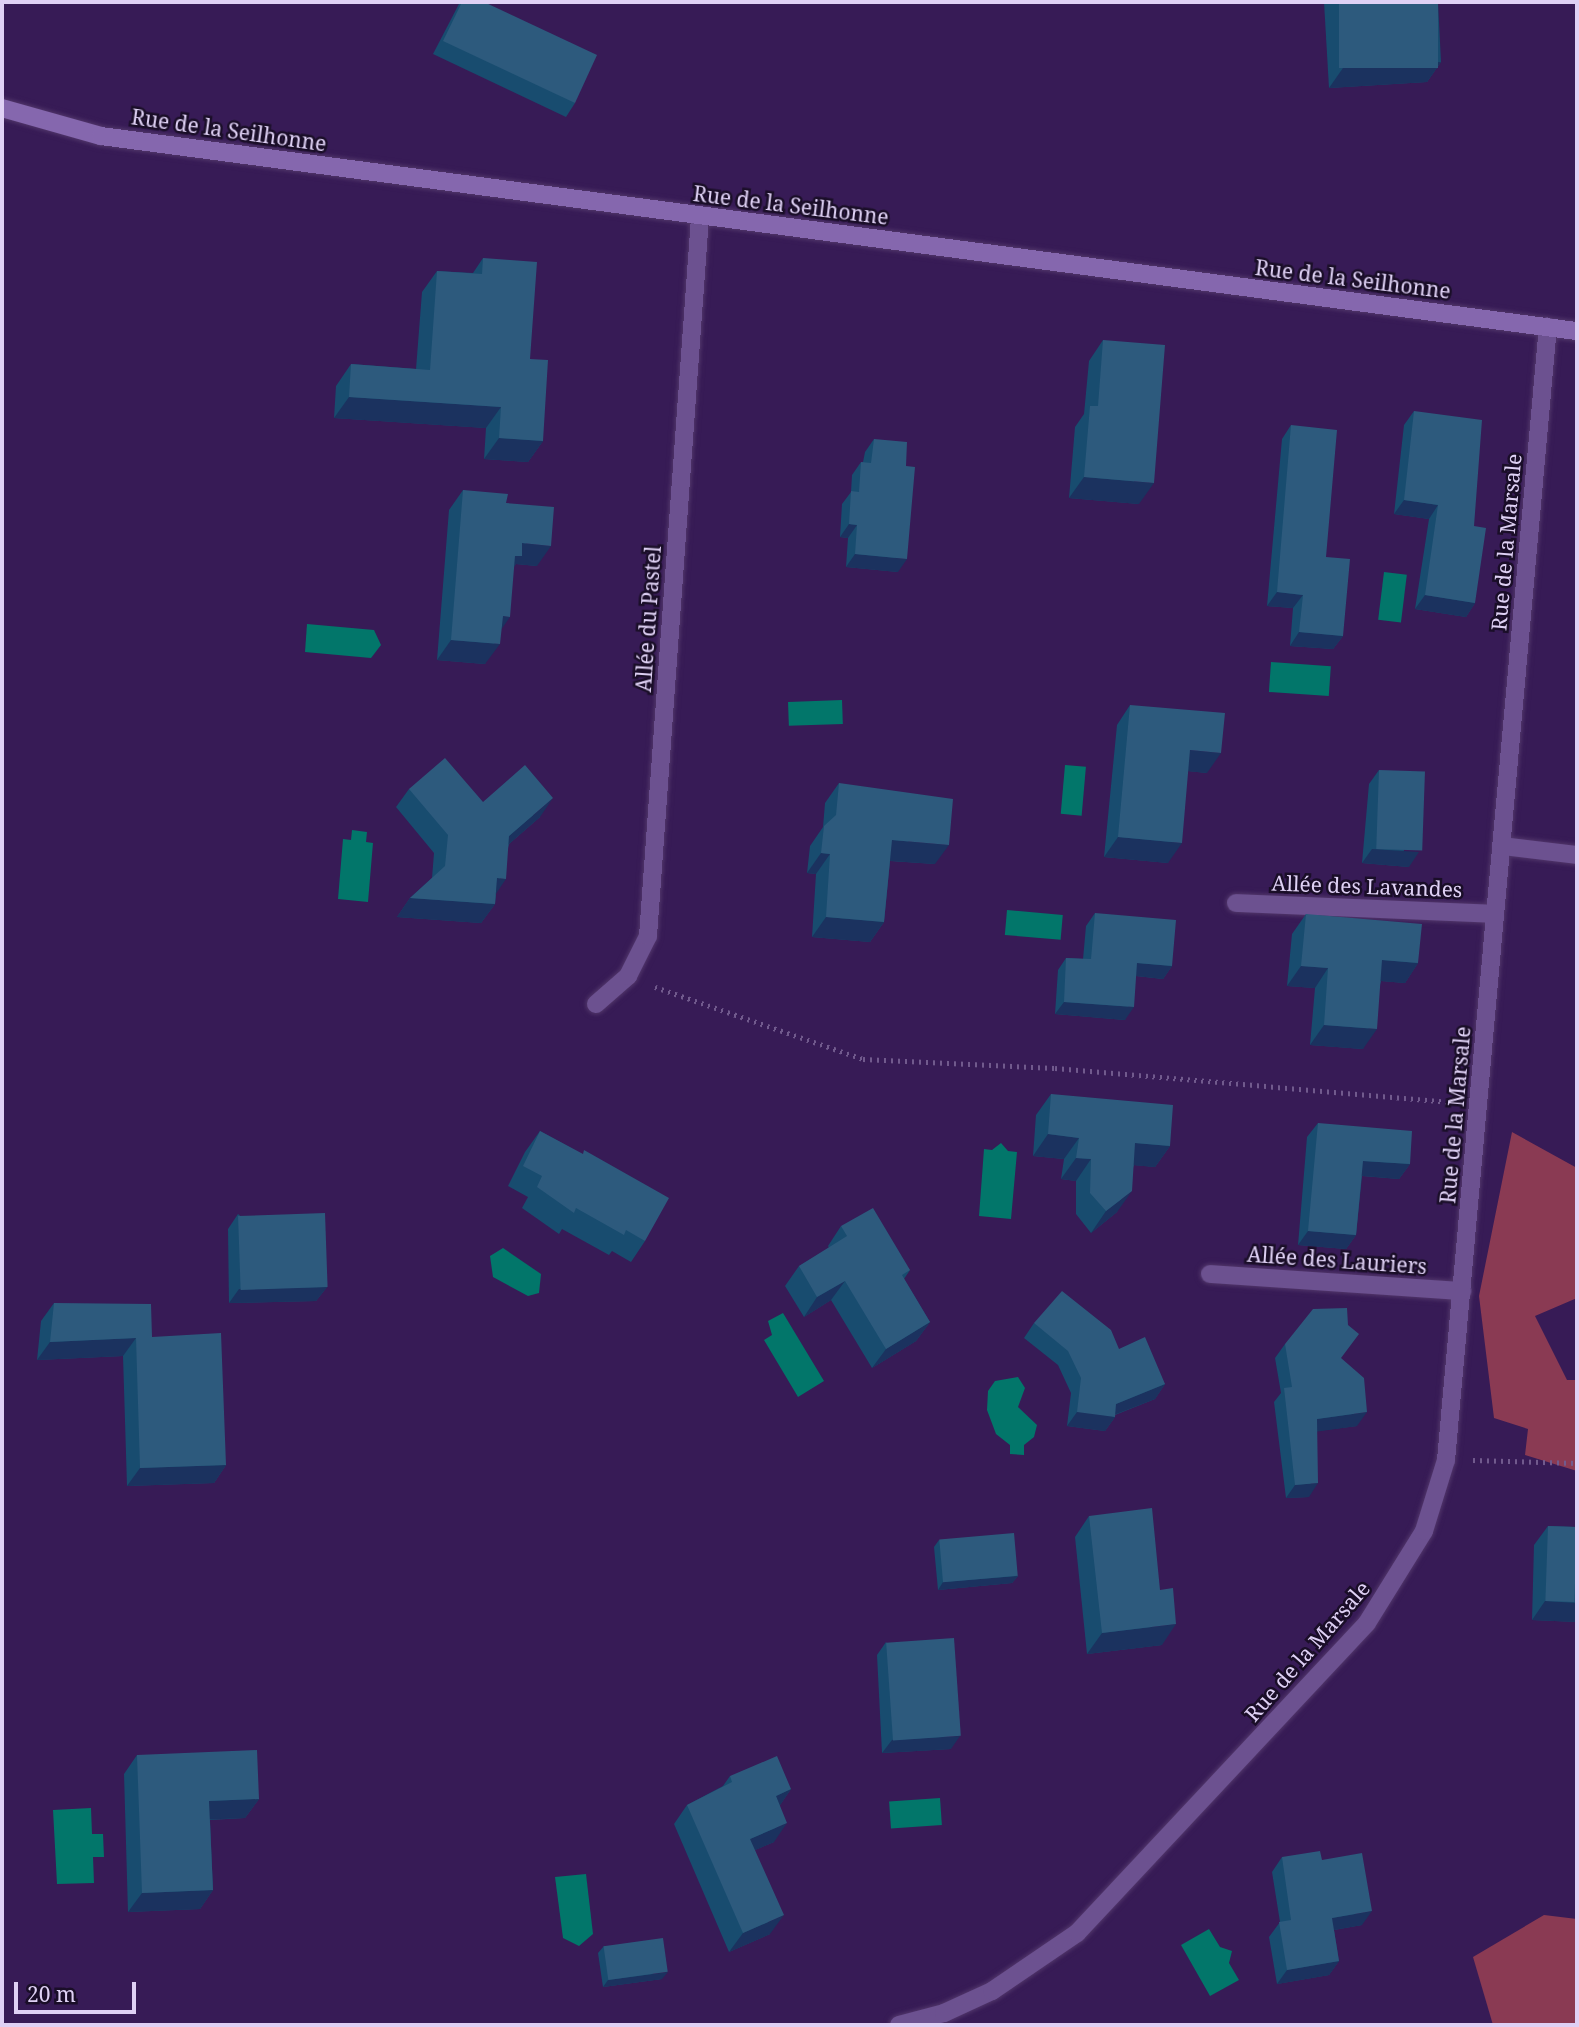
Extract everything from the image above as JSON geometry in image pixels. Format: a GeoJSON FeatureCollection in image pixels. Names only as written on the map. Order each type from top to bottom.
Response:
{"type":"FeatureCollection","features":[{"type":"Feature","properties":{"kind":"street","name":"Rue de la Seilhonne"},"geometry":{"type":"LineString","coordinates":[[2,108],[101,136],[1577,331]]}},
{"type":"Feature","properties":{"kind":"street","name":"Allée du Pastel"},"geometry":{"type":"LineString","coordinates":[[596,1004],[628,976],[648,936],[700,217]]}},
{"type":"Feature","properties":{"kind":"street","name":"Rue de la Marsale"},"geometry":{"type":"LineString","coordinates":[[899,2025],[944,2013],[992,1991],[1077,1933],[1367,1623],[1424,1531],[1446,1460],[1548,327]]}},
{"type":"Feature","properties":{"kind":"street"},"geometry":{"type":"LineString","coordinates":[[1502,846],[1577,855]]}},
{"type":"Feature","properties":{"kind":"street","name":"Allée des Lavandes"},"geometry":{"type":"LineString","coordinates":[[1236,903],[1495,914]]}},
{"type":"Feature","properties":{"kind":"street","name":"Allée des Lauriers"},"geometry":{"type":"LineString","coordinates":[[1210,1274],[1462,1291]]}},
{"type":"Feature","properties":{"kind":"path"},"geometry":{"type":"LineString","coordinates":[[628,976],[863,1059],[1055,1068],[1479,1105]]}},
{"type":"Feature","properties":{"kind":"path"},"geometry":{"type":"LineString","coordinates":[[1446,1460],[1577,1462]]}},
{"type":"Feature","properties":{"kind":"shaded area"},"geometry":{"type":"Polygon","coordinates":[[[1384,572],[1407,575],[1401,622],[1378,620],[1384,572]]]}},
{"type":"Feature","properties":{"kind":"shaded area"},"geometry":{"type":"Polygon","coordinates":[[[307,624],[374,630],[381,645],[371,658],[305,652],[307,624]]]}},
{"type":"Feature","properties":{"kind":"shaded area"},"geometry":{"type":"Polygon","coordinates":[[[1271,662],[1331,666],[1329,696],[1269,692],[1271,662]]]}},
{"type":"Feature","properties":{"kind":"shaded area"},"geometry":{"type":"Polygon","coordinates":[[[842,700],[843,724],[789,726],[788,702],[842,700]]]}},
{"type":"Feature","properties":{"kind":"shaded area"},"geometry":{"type":"Polygon","coordinates":[[[1065,765],[1086,767],[1082,816],[1061,814],[1065,765]]]}},
{"type":"Feature","properties":{"kind":"shaded area"},"geometry":{"type":"Polygon","coordinates":[[[352,830],[367,832],[366,842],[373,843],[368,902],[338,899],[343,839],[351,840],[352,830]]]}},
{"type":"Feature","properties":{"kind":"shaded area"},"geometry":{"type":"Polygon","coordinates":[[[1007,910],[1063,915],[1061,940],[1005,935],[1007,910]]]}},
{"type":"Feature","properties":{"kind":"shaded area"},"geometry":{"type":"Polygon","coordinates":[[[1512,1132],[1577,1168],[1577,1298],[1535,1316],[1567,1380],[1577,1380],[1577,1471],[1525,1455],[1528,1429],[1494,1418],[1479,1296],[1512,1132]]]}},
{"type":"Feature","properties":{"kind":"shaded area"},"geometry":{"type":"Polygon","coordinates":[[[1001,1143],[1008,1151],[1017,1152],[1011,1219],[979,1216],[984,1149],[992,1150],[1001,1143]]]}},
{"type":"Feature","properties":{"kind":"shaded area"},"geometry":{"type":"Polygon","coordinates":[[[503,1248],[541,1274],[539,1293],[528,1296],[493,1277],[490,1256],[503,1248]]]}},
{"type":"Feature","properties":{"kind":"shaded area"},"geometry":{"type":"Polygon","coordinates":[[[783,1313],[824,1381],[798,1397],[764,1340],[772,1335],[768,1321],[783,1313]]]}},
{"type":"Feature","properties":{"kind":"shaded area"},"geometry":{"type":"Polygon","coordinates":[[[1018,1377],[1025,1388],[1018,1407],[1037,1425],[1034,1437],[1024,1445],[1024,1455],[1010,1454],[1010,1445],[996,1434],[987,1410],[988,1391],[995,1381],[1018,1377]]]}},
{"type":"Feature","properties":{"kind":"shaded area"},"geometry":{"type":"Polygon","coordinates":[[[940,1798],[942,1825],[891,1828],[889,1802],[940,1798]]]}},
{"type":"Feature","properties":{"kind":"shaded area"},"geometry":{"type":"Polygon","coordinates":[[[91,1808],[92,1834],[103,1834],[104,1857],[93,1857],[94,1883],[57,1884],[53,1810],[91,1808]]]}},
{"type":"Feature","properties":{"kind":"shaded area"},"geometry":{"type":"Polygon","coordinates":[[[586,1874],[593,1934],[579,1946],[563,1938],[555,1877],[586,1874]]]}},
{"type":"Feature","properties":{"kind":"shaded area"},"geometry":{"type":"Polygon","coordinates":[[[1544,1915],[1577,1919],[1577,2025],[1493,2025],[1473,1957],[1544,1915]]]}},
{"type":"Feature","properties":{"kind":"shaded area"},"geometry":{"type":"Polygon","coordinates":[[[1209,1929],[1220,1947],[1232,1951],[1229,1963],[1239,1980],[1210,1996],[1181,1945],[1209,1929]]]}},
{"type":"Feature","properties":{"kind":"building"},"geometry":{"type":"Polygon","coordinates":[[[462,2],[484,2],[597,55],[575,103],[443,41],[462,2]]]}},
{"type":"Feature","properties":{"kind":"building"},"geometry":{"type":"Polygon","coordinates":[[[1339,2],[1438,2],[1438,68],[1339,68],[1339,2]]]}},
{"type":"Feature","properties":{"kind":"building"},"geometry":{"type":"Polygon","coordinates":[[[483,258],[537,262],[530,359],[548,360],[543,441],[499,438],[501,407],[349,397],[351,364],[430,370],[437,271],[482,274],[483,258]]]}},
{"type":"Feature","properties":{"kind":"building"},"geometry":{"type":"Polygon","coordinates":[[[1103,340],[1165,345],[1154,483],[1084,477],[1090,406],[1098,406],[1103,340]]]}},
{"type":"Feature","properties":{"kind":"building"},"geometry":{"type":"Polygon","coordinates":[[[1414,411],[1482,420],[1474,526],[1486,528],[1475,603],[1425,595],[1438,505],[1404,500],[1414,411]]]}},
{"type":"Feature","properties":{"kind":"building"},"geometry":{"type":"Polygon","coordinates":[[[1291,425],[1337,430],[1326,557],[1350,559],[1343,636],[1299,632],[1303,595],[1277,592],[1291,425]]]}},
{"type":"Feature","properties":{"kind":"building"},"geometry":{"type":"Polygon","coordinates":[[[874,439],[907,442],[906,466],[915,467],[907,559],[855,554],[857,525],[849,524],[851,491],[859,492],[861,462],[871,463],[874,439]]]}},
{"type":"Feature","properties":{"kind":"building"},"geometry":{"type":"Polygon","coordinates":[[[463,490],[508,494],[506,503],[554,507],[551,546],[522,543],[522,556],[515,556],[510,617],[503,616],[500,644],[451,640],[463,490]]]}},
{"type":"Feature","properties":{"kind":"building"},"geometry":{"type":"Polygon","coordinates":[[[1130,705],[1225,713],[1221,753],[1190,750],[1182,843],[1118,837],[1130,705]]]}},
{"type":"Feature","properties":{"kind":"building"},"geometry":{"type":"Polygon","coordinates":[[[445,758],[483,802],[525,765],[553,798],[509,836],[506,879],[497,878],[495,904],[410,898],[445,866],[448,835],[409,789],[445,758]]]}},
{"type":"Feature","properties":{"kind":"building"},"geometry":{"type":"Polygon","coordinates":[[[1379,770],[1425,772],[1422,851],[1376,849],[1379,770]]]}},
{"type":"Feature","properties":{"kind":"building"},"geometry":{"type":"Polygon","coordinates":[[[839,783],[953,799],[949,845],[892,840],[884,922],[826,917],[830,854],[821,853],[824,826],[836,815],[839,783]]]}},
{"type":"Feature","properties":{"kind":"building"},"geometry":{"type":"Polygon","coordinates":[[[1095,913],[1176,920],[1172,966],[1137,963],[1134,1007],[1064,1002],[1066,958],[1091,959],[1095,913]]]}},
{"type":"Feature","properties":{"kind":"building"},"geometry":{"type":"Polygon","coordinates":[[[1306,914],[1422,924],[1418,963],[1382,960],[1377,1029],[1324,1025],[1328,968],[1301,966],[1306,914]]]}},
{"type":"Feature","properties":{"kind":"building"},"geometry":{"type":"Polygon","coordinates":[[[1051,1094],[1173,1105],[1170,1146],[1135,1143],[1132,1191],[1106,1211],[1090,1193],[1091,1159],[1076,1158],[1079,1138],[1048,1134],[1051,1094]]]}},
{"type":"Feature","properties":{"kind":"building"},"geometry":{"type":"Polygon","coordinates":[[[1318,1123],[1412,1131],[1410,1164],[1363,1161],[1356,1235],[1308,1231],[1318,1123]]]}},
{"type":"Feature","properties":{"kind":"building"},"geometry":{"type":"Polygon","coordinates":[[[540,1131],[583,1154],[584,1150],[669,1198],[645,1241],[626,1230],[624,1235],[576,1208],[574,1213],[537,1187],[542,1176],[523,1166],[540,1131]]]}},
{"type":"Feature","properties":{"kind":"building"},"geometry":{"type":"Polygon","coordinates":[[[873,1208],[910,1270],[902,1275],[930,1322],[886,1349],[845,1281],[817,1297],[799,1266],[847,1236],[841,1226],[873,1208]]]}},
{"type":"Feature","properties":{"kind":"building"},"geometry":{"type":"Polygon","coordinates":[[[325,1213],[328,1287],[241,1290],[238,1216],[325,1213]]]}},
{"type":"Feature","properties":{"kind":"building"},"geometry":{"type":"Polygon","coordinates":[[[1062,1291],[1111,1330],[1119,1349],[1145,1337],[1165,1384],[1116,1404],[1115,1417],[1077,1412],[1081,1378],[1068,1351],[1034,1323],[1062,1291]]]}},
{"type":"Feature","properties":{"kind":"building"},"geometry":{"type":"Polygon","coordinates":[[[54,1303],[151,1304],[152,1337],[221,1333],[226,1465],[140,1468],[136,1338],[50,1342],[54,1303]]]}},
{"type":"Feature","properties":{"kind":"building"},"geometry":{"type":"Polygon","coordinates":[[[1347,1308],[1348,1325],[1359,1334],[1341,1358],[1364,1378],[1367,1412],[1317,1419],[1318,1483],[1295,1485],[1284,1388],[1292,1387],[1285,1344],[1313,1309],[1347,1308]]]}},
{"type":"Feature","properties":{"kind":"building"},"geometry":{"type":"Polygon","coordinates":[[[1152,1508],[1160,1590],[1173,1588],[1176,1624],[1102,1633],[1089,1516],[1152,1508]]]}},
{"type":"Feature","properties":{"kind":"building"},"geometry":{"type":"Polygon","coordinates":[[[1548,1526],[1577,1527],[1574,1602],[1545,1601],[1548,1526]]]}},
{"type":"Feature","properties":{"kind":"building"},"geometry":{"type":"Polygon","coordinates":[[[1014,1533],[1018,1576],[943,1582],[939,1540],[1014,1533]]]}},
{"type":"Feature","properties":{"kind":"building"},"geometry":{"type":"Polygon","coordinates":[[[954,1638],[961,1736],[893,1741],[886,1643],[954,1638]]]}},
{"type":"Feature","properties":{"kind":"building"},"geometry":{"type":"Polygon","coordinates":[[[257,1750],[259,1799],[209,1801],[213,1890],[142,1893],[137,1755],[257,1750]]]}},
{"type":"Feature","properties":{"kind":"building"},"geometry":{"type":"Polygon","coordinates":[[[777,1756],[791,1789],[776,1796],[787,1823],[750,1839],[784,1915],[743,1933],[687,1805],[732,1782],[730,1776],[777,1756]]]}},
{"type":"Feature","properties":{"kind":"building"},"geometry":{"type":"Polygon","coordinates":[[[1320,1851],[1322,1860],[1362,1853],[1372,1911],[1332,1918],[1339,1961],[1287,1970],[1279,1922],[1291,1920],[1282,1857],[1320,1851]]]}},
{"type":"Feature","properties":{"kind":"building"},"geometry":{"type":"Polygon","coordinates":[[[663,1938],[668,1972],[608,1980],[604,1946],[663,1938]]]}}]}
